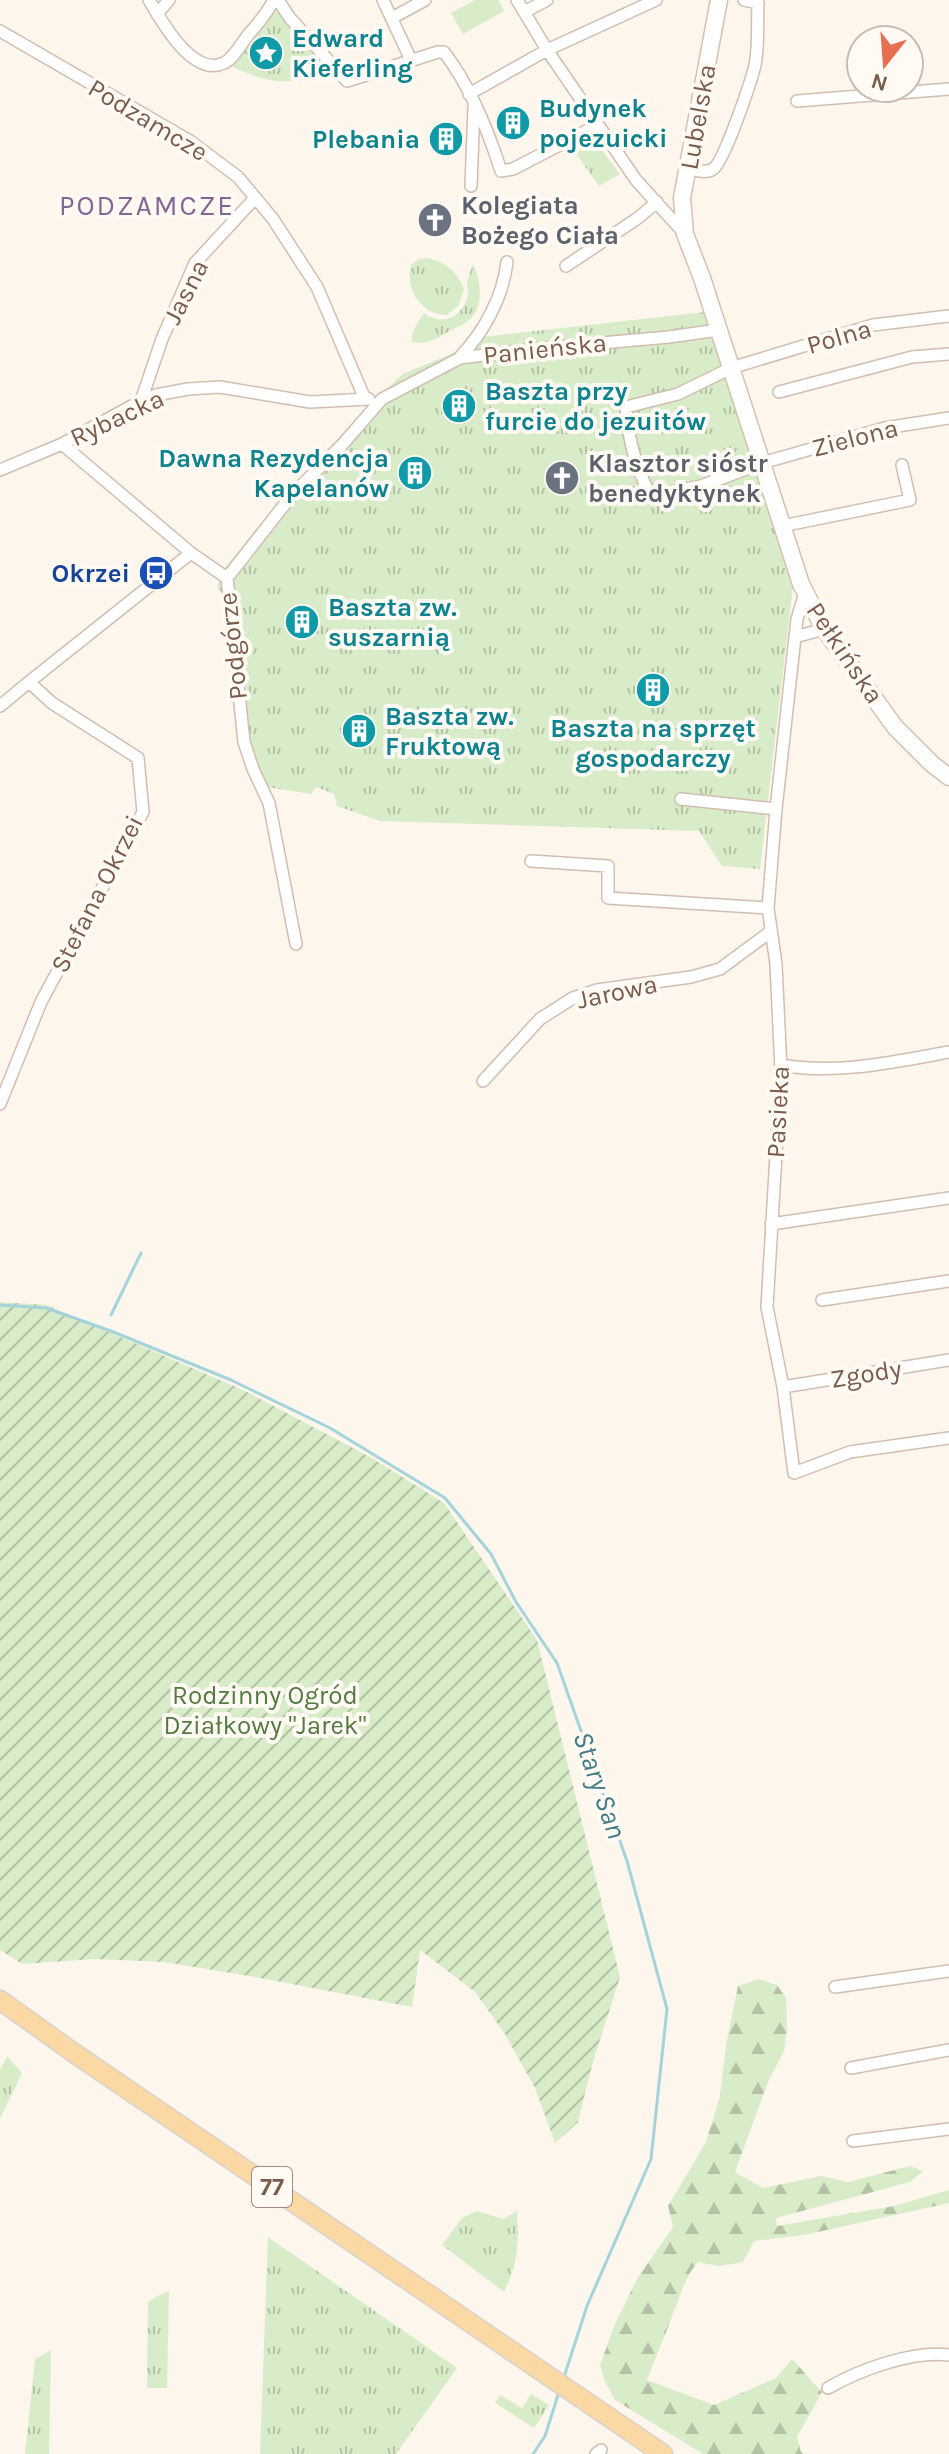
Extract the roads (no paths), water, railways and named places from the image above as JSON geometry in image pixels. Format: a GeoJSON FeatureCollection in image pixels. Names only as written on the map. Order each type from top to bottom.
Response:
{"type":"FeatureCollection","features":[{"type":"Feature","properties":{"kind":"main road","name":"77"},"geometry":{"type":"LineString","coordinates":[[0,2000],[663,2454]]}},
{"type":"Feature","properties":{"kind":"street"},"geometry":{"type":"LineString","coordinates":[[149,0],[168,31],[195,61],[209,66],[226,62],[276,0],[347,81],[444,52],[472,98],[494,146],[501,171],[513,169],[598,125]]}},
{"type":"Feature","properties":{"kind":"street"},"geometry":{"type":"LineString","coordinates":[[157,14],[169,0]]}},
{"type":"Feature","properties":{"kind":"street"},"geometry":{"type":"LineString","coordinates":[[383,0],[411,60]]}},
{"type":"Feature","properties":{"kind":"street"},"geometry":{"type":"LineString","coordinates":[[392,18],[425,0]]}},
{"type":"Feature","properties":{"kind":"street"},"geometry":{"type":"LineString","coordinates":[[517,0],[547,50],[636,180],[685,234]]}},
{"type":"Feature","properties":{"kind":"street"},"geometry":{"type":"LineString","coordinates":[[524,12],[547,0]]}},
{"type":"Feature","properties":{"kind":"street"},"geometry":{"type":"LineString","coordinates":[[472,98],[547,50],[656,0]]}},
{"type":"Feature","properties":{"kind":"street","name":"Lubelska"},"geometry":{"type":"LineString","coordinates":[[685,234],[682,198],[719,0]]}},
{"type":"Feature","properties":{"kind":"street"},"geometry":{"type":"LineString","coordinates":[[689,169],[707,172],[715,169],[755,64],[758,1],[744,0]]}},
{"type":"Feature","properties":{"kind":"street","name":"Podzamcze"},"geometry":{"type":"LineString","coordinates":[[0,31],[190,141],[238,177],[273,219],[317,287],[365,399]]}},
{"type":"Feature","properties":{"kind":"street"},"geometry":{"type":"LineString","coordinates":[[797,101],[949,89]]}},
{"type":"Feature","properties":{"kind":"street"},"geometry":{"type":"LineString","coordinates":[[471,186],[472,98]]}},
{"type":"Feature","properties":{"kind":"street","name":"Jasna"},"geometry":{"type":"LineString","coordinates":[[141,401],[162,339],[195,263],[255,198]]}},
{"type":"Feature","properties":{"kind":"street"},"geometry":{"type":"LineString","coordinates":[[566,266],[657,202]]}},
{"type":"Feature","properties":{"kind":"street","name":"Pełkińska"},"geometry":{"type":"LineString","coordinates":[[685,234],[805,593],[824,629],[895,727],[949,777]]}},
{"type":"Feature","properties":{"kind":"street"},"geometry":{"type":"LineString","coordinates":[[460,358],[476,340],[505,279],[507,262]]}},
{"type":"Feature","properties":{"kind":"street","name":"Polna"},"geometry":{"type":"LineString","coordinates":[[626,407],[678,394],[731,368],[873,325],[949,316]]}},
{"type":"Feature","properties":{"kind":"street","name":"Panieńska"},"geometry":{"type":"LineString","coordinates":[[382,399],[460,358],[718,330]]}},
{"type":"Feature","properties":{"kind":"street"},"geometry":{"type":"LineString","coordinates":[[779,392],[912,357],[949,354]]}},
{"type":"Feature","properties":{"kind":"street","name":"Rybacka"},"geometry":{"type":"LineString","coordinates":[[0,470],[62,444],[141,401],[188,389],[220,387],[310,402],[382,399]]}},
{"type":"Feature","properties":{"kind":"street","name":"Podgórze"},"geometry":{"type":"LineString","coordinates":[[296,944],[269,803],[244,742],[227,578],[292,495],[382,399]]}},
{"type":"Feature","properties":{"kind":"street","name":"Zielona"},"geometry":{"type":"LineString","coordinates":[[626,407],[627,424],[640,476],[651,496],[701,486],[762,463],[885,428],[949,418]]}},
{"type":"Feature","properties":{"kind":"street"},"geometry":{"type":"LineString","coordinates":[[62,444],[191,553],[227,578]]}},
{"type":"Feature","properties":{"kind":"street"},"geometry":{"type":"LineString","coordinates":[[782,526],[910,500],[902,465]]}},
{"type":"Feature","properties":{"kind":"street"},"geometry":{"type":"LineString","coordinates":[[0,706],[191,553]]}},
{"type":"Feature","properties":{"kind":"street","name":"Pasieka"},"geometry":{"type":"LineString","coordinates":[[805,593],[797,619],[768,908],[776,964],[781,1065],[767,1307],[783,1387],[794,1473],[850,1452],[949,1438]]}},
{"type":"Feature","properties":{"kind":"street"},"geometry":{"type":"LineString","coordinates":[[795,637],[824,629]]}},
{"type":"Feature","properties":{"kind":"street","name":"Stefana Okrzei"},"geometry":{"type":"LineString","coordinates":[[0,1104],[41,1002],[143,812],[138,758],[52,703],[29,682]]}},
{"type":"Feature","properties":{"kind":"street"},"geometry":{"type":"LineString","coordinates":[[681,799],[776,809]]}},
{"type":"Feature","properties":{"kind":"street"},"geometry":{"type":"LineString","coordinates":[[531,861],[608,866],[608,898],[768,908]]}},
{"type":"Feature","properties":{"kind":"street","name":"Jarowa"},"geometry":{"type":"LineString","coordinates":[[483,1081],[540,1019],[573,998],[597,990],[691,977],[720,969],[770,932]]}},
{"type":"Feature","properties":{"kind":"street"},"geometry":{"type":"LineString","coordinates":[[781,1065],[828,1069],[949,1052]]}},
{"type":"Feature","properties":{"kind":"street"},"geometry":{"type":"LineString","coordinates":[[771,1224],[949,1198]]}},
{"type":"Feature","properties":{"kind":"street"},"geometry":{"type":"LineString","coordinates":[[822,1300],[949,1281]]}},
{"type":"Feature","properties":{"kind":"street","name":"Zgody"},"geometry":{"type":"LineString","coordinates":[[783,1387],[949,1360]]}},
{"type":"Feature","properties":{"kind":"street"},"geometry":{"type":"LineString","coordinates":[[835,1987],[949,1971]]}},
{"type":"Feature","properties":{"kind":"street"},"geometry":{"type":"LineString","coordinates":[[851,2068],[949,2050]]}},
{"type":"Feature","properties":{"kind":"street"},"geometry":{"type":"LineString","coordinates":[[853,2141],[949,2129]]}},
{"type":"Feature","properties":{"kind":"street"},"geometry":{"type":"LineString","coordinates":[[828,2388],[851,2374],[912,2358],[949,2355]]}},
{"type":"Feature","properties":{"kind":"waterway"},"geometry":{"type":"LineString","coordinates":[[111,1315],[141,1253]]}},
{"type":"Feature","properties":{"kind":"waterway","name":"Stary San"},"geometry":{"type":"LineString","coordinates":[[0,1305],[46,1308],[231,1380],[330,1428],[445,1498],[491,1554],[516,1602],[557,1663],[627,1861],[667,2009],[651,2159],[587,2306],[564,2377]]}},
{"type":"Feature","properties":{"kind":"waterway","name":"Stary San"},"geometry":{"type":"LineString","coordinates":[[533,2454],[545,2436],[559,2392]]}},
{"type":"Feature","properties":{"kind":"place","name":"Edward Kieferling"},"geometry":{"type":"Point","coordinates":[266,53]}},
{"type":"Feature","properties":{"kind":"place","name":"Budynek pojezuicki"},"geometry":{"type":"Point","coordinates":[513,123]}},
{"type":"Feature","properties":{"kind":"place","name":"Plebania"},"geometry":{"type":"Point","coordinates":[446,139]}},
{"type":"Feature","properties":{"kind":"place","name":"Kolegiata Bożego Ciała"},"geometry":{"type":"Point","coordinates":[435,220]}},
{"type":"Feature","properties":{"kind":"place","name":"Baszta przy furcie do jezuitów"},"geometry":{"type":"Point","coordinates":[459,406]}},
{"type":"Feature","properties":{"kind":"place","name":"Dawna Rezydencja Kapelanów"},"geometry":{"type":"Point","coordinates":[415,473]}},
{"type":"Feature","properties":{"kind":"place","name":"Klasztor sióstr benedyktynek"},"geometry":{"type":"Point","coordinates":[562,478]}},
{"type":"Feature","properties":{"kind":"place","name":"Okrzei"},"geometry":{"type":"Point","coordinates":[156,573]}},
{"type":"Feature","properties":{"kind":"place","name":"Baszta zw. suszarnią"},"geometry":{"type":"Point","coordinates":[302,622]}},
{"type":"Feature","properties":{"kind":"place","name":"Baszta na sprzęt gospodarczy"},"geometry":{"type":"Point","coordinates":[653,690]}},
{"type":"Feature","properties":{"kind":"place","name":"Baszta zw. Fruktową"},"geometry":{"type":"Point","coordinates":[359,731]}},
{"type":"Feature","properties":{"kind":"district","name":"PODZAMCZE"},"geometry":{"type":"Point","coordinates":[147,205]}},
{"type":"Feature","properties":{"kind":"park label","name":"Rodzinny Ogród Działkowy \"Jarek\""},"geometry":{"type":"Point","coordinates":[265,1710]}}]}
